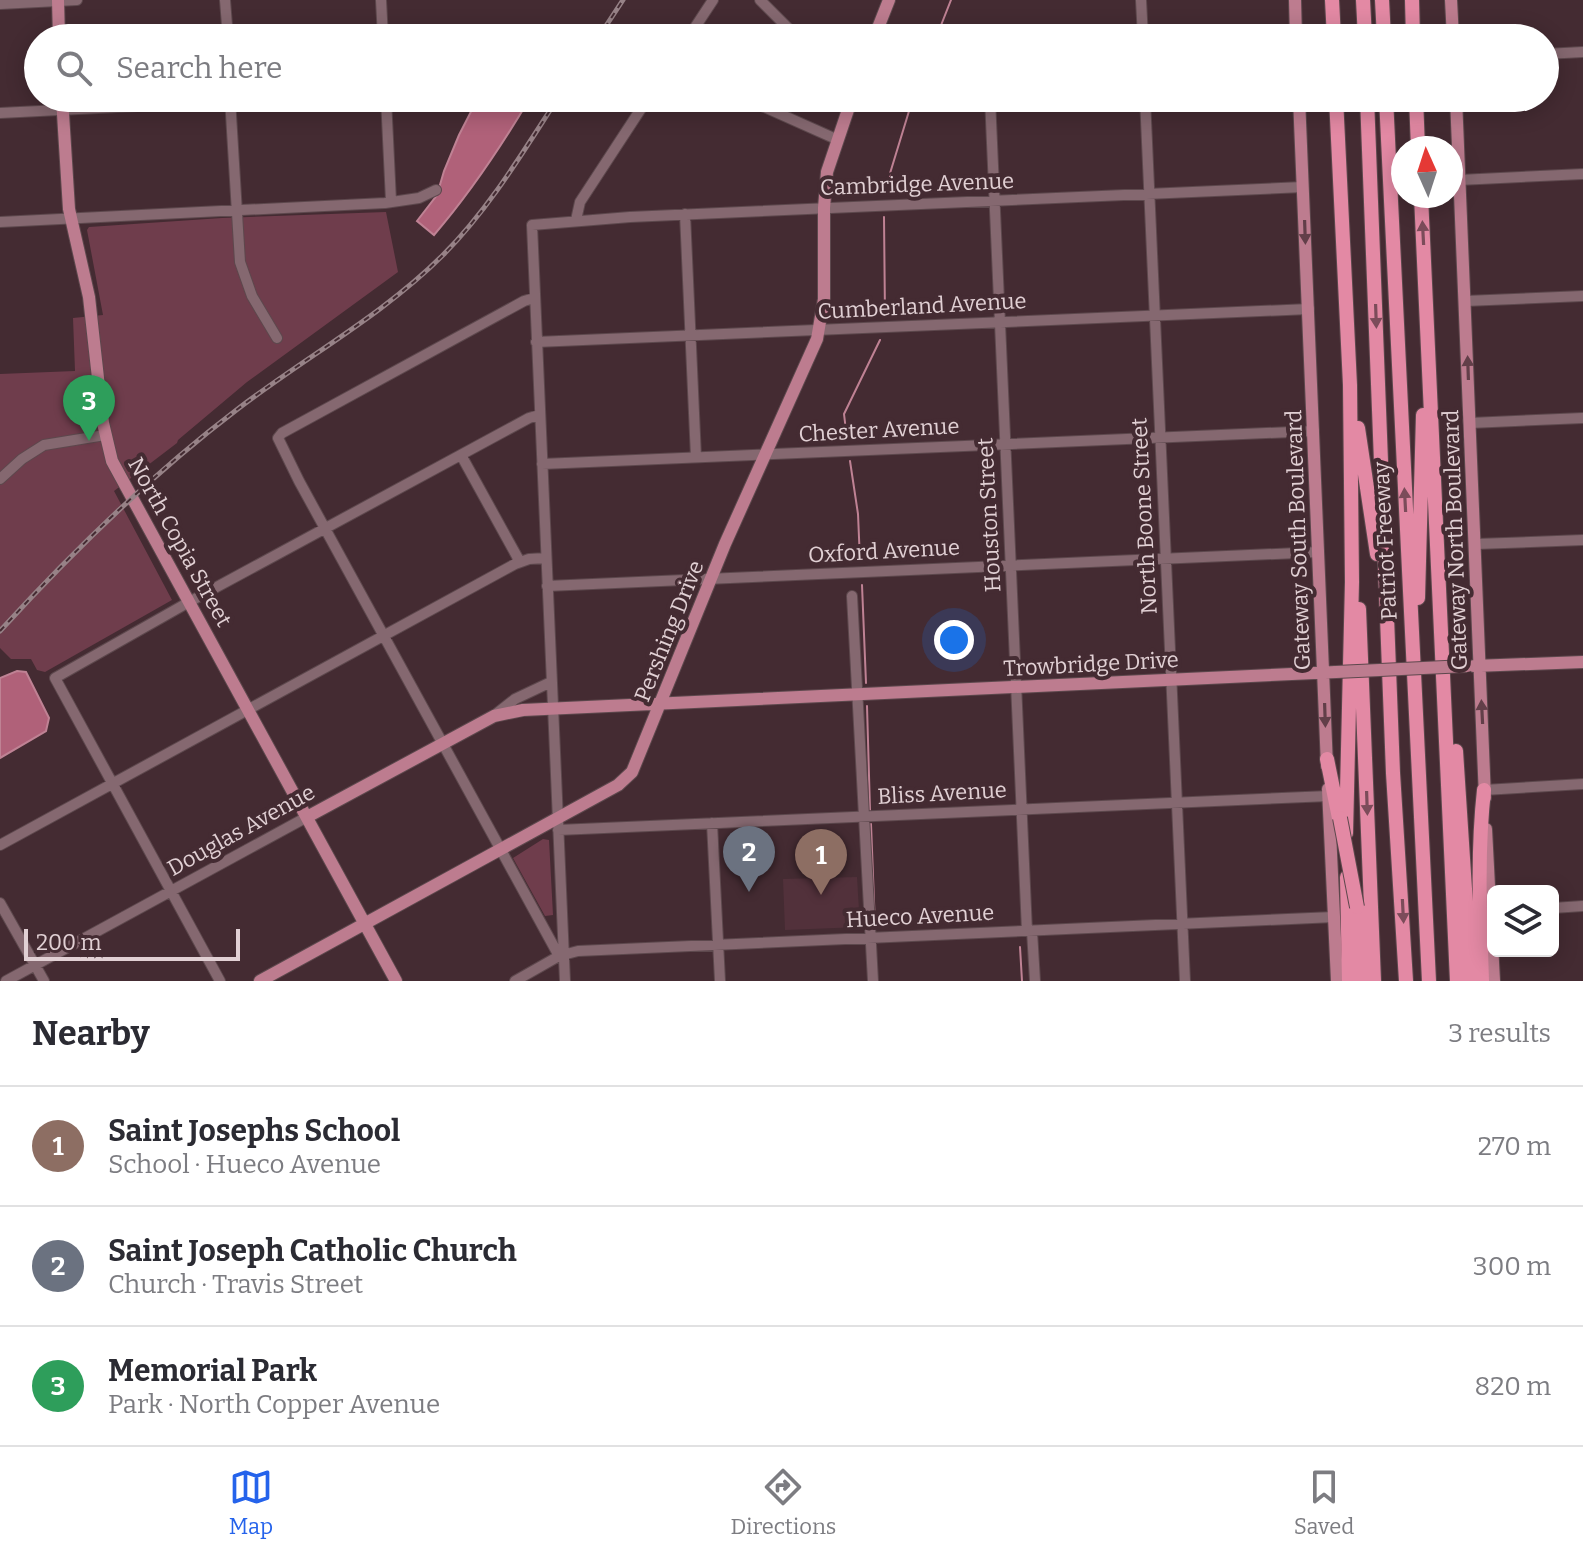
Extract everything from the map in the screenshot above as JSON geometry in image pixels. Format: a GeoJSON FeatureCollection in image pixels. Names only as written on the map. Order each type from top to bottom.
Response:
{"type":"FeatureCollection","features":[{"type":"Feature","properties":{"kind":"highway"},"geometry":{"type":"LineString","coordinates":[[1332,0],[1333,24]]}},
{"type":"Feature","properties":{"kind":"highway"},"geometry":{"type":"LineString","coordinates":[[1363,0],[1364,24]]}},
{"type":"Feature","properties":{"kind":"highway"},"geometry":{"type":"LineString","coordinates":[[1382,0],[1383,24]]}},
{"type":"Feature","properties":{"kind":"highway"},"geometry":{"type":"LineString","coordinates":[[1412,0],[1413,24]]}},
{"type":"Feature","properties":{"kind":"highway"},"geometry":{"type":"LineString","coordinates":[[1337,112],[1350,385],[1352,582],[1346,803],[1349,981]]}},
{"type":"Feature","properties":{"kind":"highway","name":"Patriot Freeway"},"geometry":{"type":"LineString","coordinates":[[1368,112],[1393,773],[1406,981]]}},
{"type":"Feature","properties":{"kind":"highway","name":"Patriot Freeway"},"geometry":{"type":"LineString","coordinates":[[1387,112],[1429,981]]}},
{"type":"Feature","properties":{"kind":"highway"},"geometry":{"type":"LineString","coordinates":[[1417,112],[1418,136]]}},
{"type":"Feature","properties":{"kind":"highway"},"geometry":{"type":"LineString","coordinates":[[1422,208],[1457,981]]}},
{"type":"Feature","properties":{"kind":"highway"},"geometry":{"type":"LineString","coordinates":[[1417,745],[1422,727],[1418,613],[1424,379],[1430,367]]}},
{"type":"Feature","properties":{"kind":"highway"},"geometry":{"type":"LineString","coordinates":[[1350,385],[1379,567],[1386,581]]}},
{"type":"Feature","properties":{"kind":"highway"},"geometry":{"type":"LineString","coordinates":[[1351,473],[1374,981]]}},
{"type":"Feature","properties":{"kind":"highway"},"geometry":{"type":"LineString","coordinates":[[1442,633],[1449,645],[1471,981]]}},
{"type":"Feature","properties":{"kind":"highway"},"geometry":{"type":"LineString","coordinates":[[1327,759],[1357,907],[1362,981]]}},
{"type":"Feature","properties":{"kind":"highway"},"geometry":{"type":"LineString","coordinates":[[1482,981],[1480,901],[1484,790]]}},
{"type":"Feature","properties":{"kind":"main road"},"geometry":{"type":"LineString","coordinates":[[58,0],[59,24]]}},
{"type":"Feature","properties":{"kind":"main road"},"geometry":{"type":"LineString","coordinates":[[880,24],[889,0]]}},
{"type":"Feature","properties":{"kind":"main road"},"geometry":{"type":"LineString","coordinates":[[1295,0],[1296,24]]}},
{"type":"Feature","properties":{"kind":"main road"},"geometry":{"type":"LineString","coordinates":[[1451,0],[1452,24]]}},
{"type":"Feature","properties":{"kind":"main road","name":"North Copia Street"},"geometry":{"type":"LineString","coordinates":[[63,112],[70,219],[89,297],[105,435],[117,471],[396,981]]}},
{"type":"Feature","properties":{"kind":"main road","name":"Pershing Drive"},"geometry":{"type":"LineString","coordinates":[[260,981],[501,849],[558,824],[626,780],[637,763],[711,579],[820,330],[824,299],[827,172],[847,112]]}},
{"type":"Feature","properties":{"kind":"main road","name":"Gateway South Boulevard"},"geometry":{"type":"LineString","coordinates":[[1300,112],[1319,552],[1330,673],[1327,759],[1337,981]]}},
{"type":"Feature","properties":{"kind":"main road","name":"Gateway North Boulevard"},"geometry":{"type":"LineString","coordinates":[[1457,112],[1457,136]]}},
{"type":"Feature","properties":{"kind":"main road","name":"Gateway North Boulevard"},"geometry":{"type":"LineString","coordinates":[[1460,208],[1476,544],[1473,666],[1490,885]]}},
{"type":"Feature","properties":{"kind":"main road","name":"Trowbridge Drive"},"geometry":{"type":"LineString","coordinates":[[552,708],[1583,662]]}},
{"type":"Feature","properties":{"kind":"main road","name":"Douglas Avenue"},"geometry":{"type":"LineString","coordinates":[[307,817],[494,716],[552,708]]}},
{"type":"Feature","properties":{"kind":"main road","name":"Gateway North Boulevard"},"geometry":{"type":"LineString","coordinates":[[1493,957],[1494,981]]}},
{"type":"Feature","properties":{"kind":"street"},"geometry":{"type":"LineString","coordinates":[[0,4],[77,0]]}},
{"type":"Feature","properties":{"kind":"street"},"geometry":{"type":"LineString","coordinates":[[225,0],[227,24]]}},
{"type":"Feature","properties":{"kind":"street"},"geometry":{"type":"LineString","coordinates":[[381,0],[382,24]]}},
{"type":"Feature","properties":{"kind":"street"},"geometry":{"type":"LineString","coordinates":[[697,24],[713,0]]}},
{"type":"Feature","properties":{"kind":"street"},"geometry":{"type":"LineString","coordinates":[[760,0],[784,24]]}},
{"type":"Feature","properties":{"kind":"street"},"geometry":{"type":"LineString","coordinates":[[1141,0],[1142,24]]}},
{"type":"Feature","properties":{"kind":"street"},"geometry":{"type":"LineString","coordinates":[[1559,53],[1583,52]]}},
{"type":"Feature","properties":{"kind":"street"},"geometry":{"type":"LineString","coordinates":[[0,113],[24,110]]}},
{"type":"Feature","properties":{"kind":"street"},"geometry":{"type":"LineString","coordinates":[[231,112],[237,246],[246,281],[277,338]]}},
{"type":"Feature","properties":{"kind":"street"},"geometry":{"type":"LineString","coordinates":[[387,112],[391,201]]}},
{"type":"Feature","properties":{"kind":"street"},"geometry":{"type":"LineString","coordinates":[[576,220],[580,202],[639,112]]}},
{"type":"Feature","properties":{"kind":"street"},"geometry":{"type":"LineString","coordinates":[[775,112],[836,139]]}},
{"type":"Feature","properties":{"kind":"street","name":"Houston Street"},"geometry":{"type":"LineString","coordinates":[[991,112],[1022,809],[1035,981]]}},
{"type":"Feature","properties":{"kind":"street","name":"North Boone Street"},"geometry":{"type":"LineString","coordinates":[[1146,112],[1185,981]]}},
{"type":"Feature","properties":{"kind":"street"},"geometry":{"type":"LineString","coordinates":[[1463,180],[1583,174]]}},
{"type":"Feature","properties":{"kind":"street","name":"Cambridge Avenue"},"geometry":{"type":"LineString","coordinates":[[534,298],[532,225],[685,214],[1303,187]]}},
{"type":"Feature","properties":{"kind":"street"},"geometry":{"type":"LineString","coordinates":[[0,222],[391,201],[419,198],[436,190]]}},
{"type":"Feature","properties":{"kind":"street"},"geometry":{"type":"LineString","coordinates":[[685,214],[696,457]]}},
{"type":"Feature","properties":{"kind":"street"},"geometry":{"type":"LineString","coordinates":[[1465,301],[1583,296]]}},
{"type":"Feature","properties":{"kind":"street"},"geometry":{"type":"LineString","coordinates":[[561,956],[278,438],[282,433],[534,298],[558,824],[561,956],[565,981]]}},
{"type":"Feature","properties":{"kind":"street","name":"Cumberland Avenue"},"geometry":{"type":"LineString","coordinates":[[536,342],[1309,309]]}},
{"type":"Feature","properties":{"kind":"street"},"geometry":{"type":"LineString","coordinates":[[220,981],[55,678],[189,602],[539,415]]}},
{"type":"Feature","properties":{"kind":"street"},"geometry":{"type":"LineString","coordinates":[[1470,423],[1583,418]]}},
{"type":"Feature","properties":{"kind":"street","name":"Chester Avenue"},"geometry":{"type":"LineString","coordinates":[[542,464],[1314,431]]}},
{"type":"Feature","properties":{"kind":"street"},"geometry":{"type":"LineString","coordinates":[[0,479],[44,445],[59,440],[105,435]]}},
{"type":"Feature","properties":{"kind":"street"},"geometry":{"type":"LineString","coordinates":[[461,455],[520,562]]}},
{"type":"Feature","properties":{"kind":"street"},"geometry":{"type":"LineString","coordinates":[[1476,544],[1583,540]]}},
{"type":"Feature","properties":{"kind":"street","name":"Oxford Avenue"},"geometry":{"type":"LineString","coordinates":[[547,586],[1319,552]]}},
{"type":"Feature","properties":{"kind":"street"},"geometry":{"type":"LineString","coordinates":[[0,845],[520,562],[546,558]]}},
{"type":"Feature","properties":{"kind":"street"},"geometry":{"type":"LineString","coordinates":[[852,596],[873,981]]}},
{"type":"Feature","properties":{"kind":"street","name":"Douglas Avenue"},"geometry":{"type":"LineString","coordinates":[[494,716],[515,699],[551,682]]}},
{"type":"Feature","properties":{"kind":"street"},"geometry":{"type":"LineString","coordinates":[[1484,790],[1583,784]]}},
{"type":"Feature","properties":{"kind":"street","name":"Bliss Avenue"},"geometry":{"type":"LineString","coordinates":[[558,824],[712,823],[1329,796]]}},
{"type":"Feature","properties":{"kind":"street","name":"Douglas Avenue"},"geometry":{"type":"LineString","coordinates":[[6,981],[307,817]]}},
{"type":"Feature","properties":{"kind":"street"},"geometry":{"type":"LineString","coordinates":[[712,823],[720,981]]}},
{"type":"Feature","properties":{"kind":"street"},"geometry":{"type":"LineString","coordinates":[[0,903],[44,981]]}},
{"type":"Feature","properties":{"kind":"street"},"geometry":{"type":"LineString","coordinates":[[1559,908],[1583,906]]}},
{"type":"Feature","properties":{"kind":"street","name":"Hueco Avenue"},"geometry":{"type":"LineString","coordinates":[[515,981],[561,956],[578,951],[1334,917]]}},
{"type":"Feature","properties":{"kind":"shaded area"},"geometry":{"type":"Polygon","coordinates":[[[471,112],[521,112],[485,169],[434,235],[417,221],[437,195],[471,112]]]}},
{"type":"Feature","properties":{"kind":"shaded area"},"geometry":{"type":"Polygon","coordinates":[[[386,212],[398,272],[247,382],[177,443],[114,491],[172,600],[45,672],[37,670],[31,659],[11,659],[0,648],[0,374],[75,371],[73,318],[103,315],[87,230],[89,227],[386,212]]]}},
{"type":"Feature","properties":{"kind":"shaded area"},"geometry":{"type":"Polygon","coordinates":[[[17,671],[26,672],[49,718],[46,731],[0,758],[0,678],[17,671]]]}},
{"type":"Feature","properties":{"kind":"shaded area"},"geometry":{"type":"Polygon","coordinates":[[[543,839],[549,840],[553,915],[545,916],[513,858],[543,839]]]}},
{"type":"Feature","properties":{"kind":"shaded area"},"geometry":{"type":"Polygon","coordinates":[[[857,877],[860,927],[785,930],[783,879],[857,877]]]}},
{"type":"Feature","properties":{"kind":"waterway"},"geometry":{"type":"LineString","coordinates":[[942,24],[951,0]]}},
{"type":"Feature","properties":{"kind":"waterway"},"geometry":{"type":"LineString","coordinates":[[884,193],[909,112]]}},
{"type":"Feature","properties":{"kind":"waterway"},"geometry":{"type":"LineString","coordinates":[[884,217],[885,316]]}},
{"type":"Feature","properties":{"kind":"waterway"},"geometry":{"type":"LineString","coordinates":[[847,439],[844,414],[880,340]]}},
{"type":"Feature","properties":{"kind":"waterway"},"geometry":{"type":"LineString","coordinates":[[850,461],[858,514],[860,561]]}},
{"type":"Feature","properties":{"kind":"waterway"},"geometry":{"type":"LineString","coordinates":[[862,585],[866,683]]}},
{"type":"Feature","properties":{"kind":"waterway"},"geometry":{"type":"LineString","coordinates":[[867,706],[870,810]]}},
{"type":"Feature","properties":{"kind":"waterway"},"geometry":{"type":"LineString","coordinates":[[871,824],[875,927]]}},
{"type":"Feature","properties":{"kind":"waterway"},"geometry":{"type":"LineString","coordinates":[[1020,947],[1022,981]]}},
{"type":"Feature","properties":{"kind":"railway"},"geometry":{"type":"LineString","coordinates":[[607,24],[623,0]]}},
{"type":"Feature","properties":{"kind":"railway"},"geometry":{"type":"LineString","coordinates":[[0,631],[85,542],[175,459],[239,408],[420,277],[460,237],[490,199],[549,112]]}},
{"type":"Feature","properties":{"kind":"place","name":"Memorial Park"},"geometry":{"type":"Point","coordinates":[89,441]}},
{"type":"Feature","properties":{"kind":"place","name":"Saint Joseph Catholic Church"},"geometry":{"type":"Point","coordinates":[749,892]}},
{"type":"Feature","properties":{"kind":"place","name":"Saint Josephs School"},"geometry":{"type":"Point","coordinates":[821,895]}}]}
